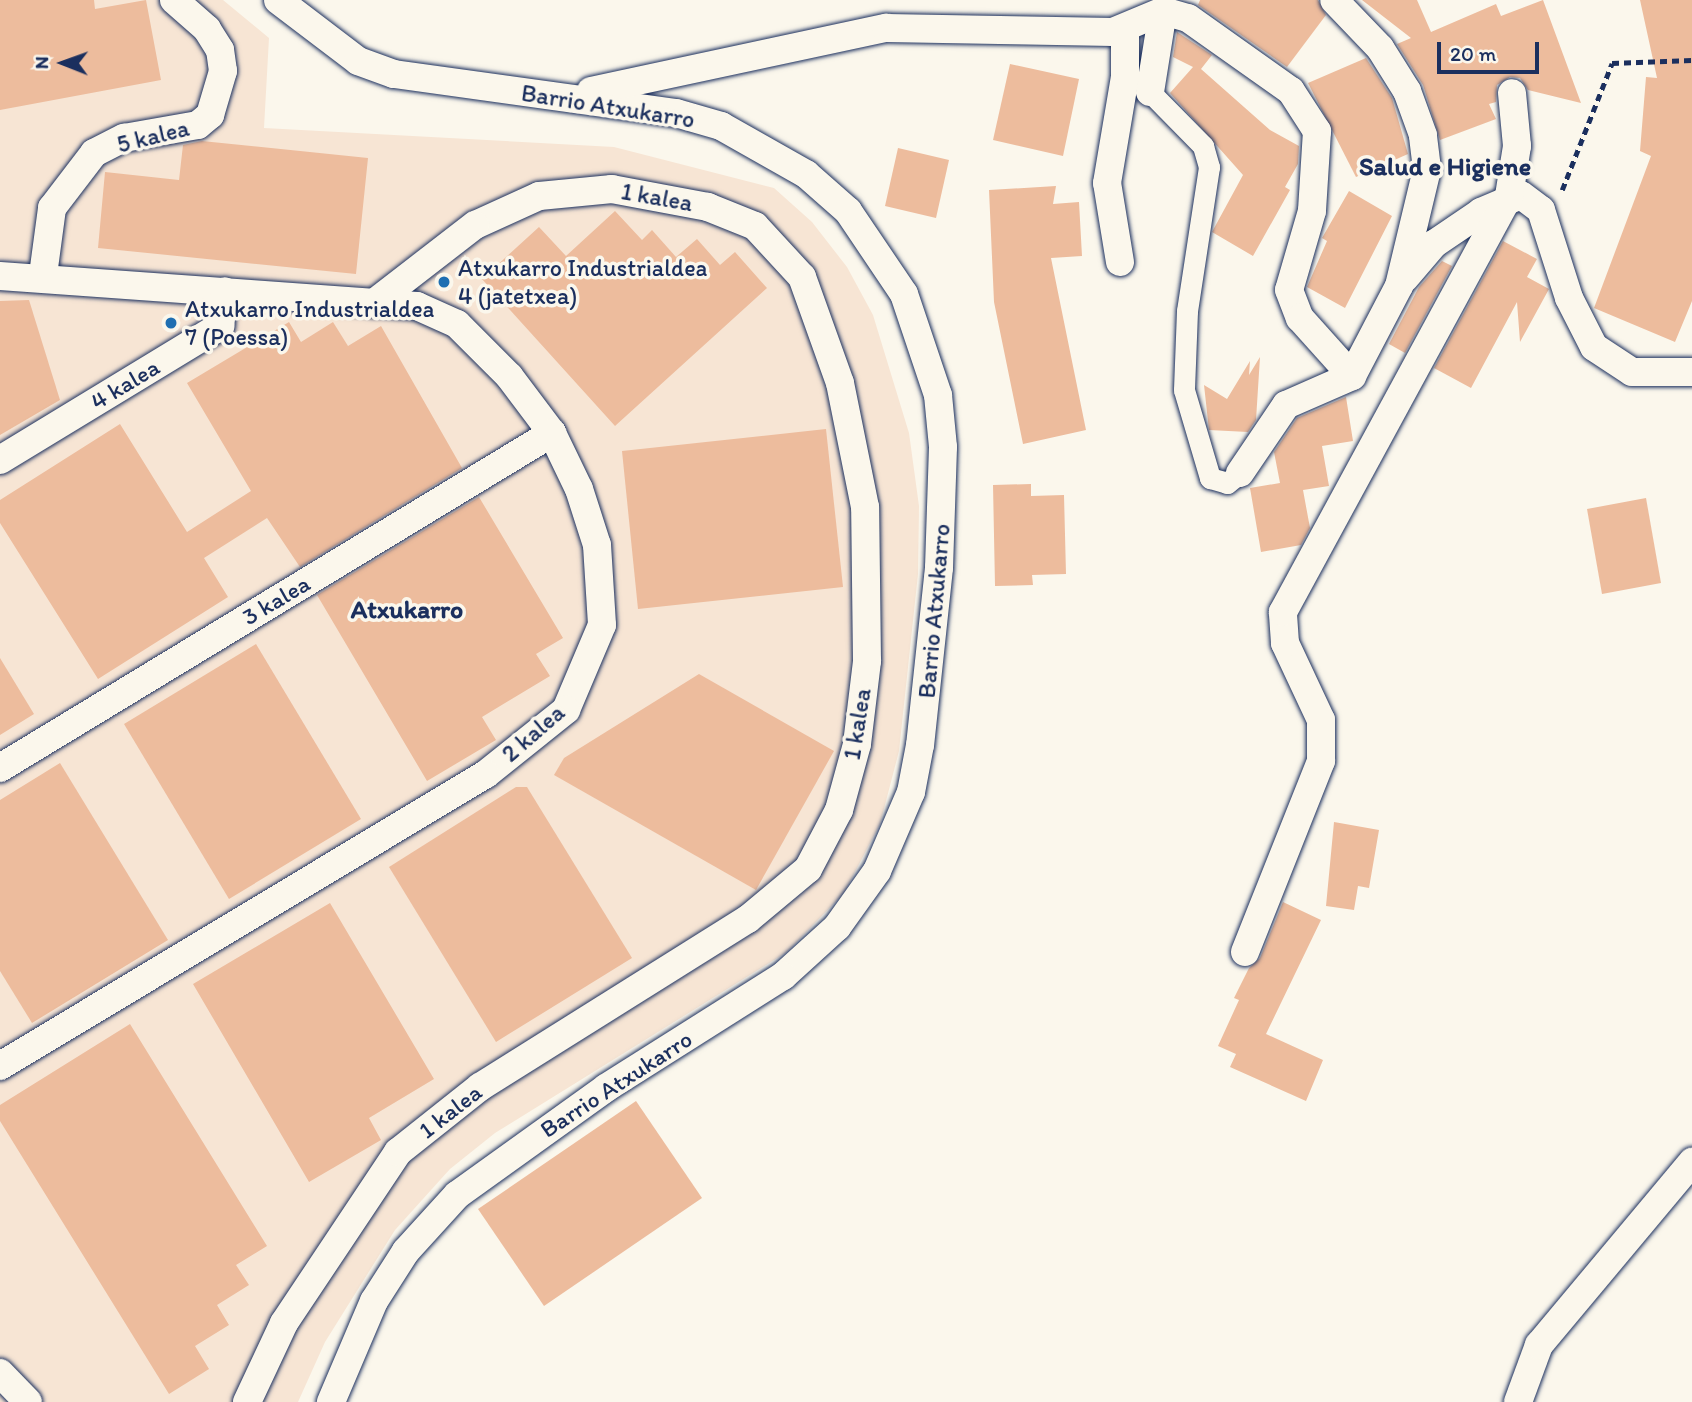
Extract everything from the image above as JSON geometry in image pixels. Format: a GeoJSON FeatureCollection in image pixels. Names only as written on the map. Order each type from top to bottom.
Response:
{"type":"FeatureCollection","features":[{"type":"Feature","properties":{"kind":"street","name":"5 kalea"},"geometry":{"type":"LineString","coordinates":[[43,275],[52,208],[94,153],[124,138],[198,125],[210,115],[223,71],[220,50],[207,29],[174,0]]}},
{"type":"Feature","properties":{"kind":"street","name":"Barrio Atxukarro"},"geometry":{"type":"LineString","coordinates":[[278,0],[358,61],[394,74],[676,113],[761,145],[806,174],[848,211],[904,294],[938,395],[943,447],[939,568],[920,745],[911,792],[877,872],[837,927],[783,976],[606,1088],[457,1195],[406,1251],[374,1301],[331,1402]]}},
{"type":"Feature","properties":{"kind":"street"},"geometry":{"type":"LineString","coordinates":[[1334,0],[1380,48],[1407,91],[1423,135],[1427,169],[1399,286]]}},
{"type":"Feature","properties":{"kind":"street"},"geometry":{"type":"LineString","coordinates":[[558,97],[886,28],[1125,29],[1163,11],[1188,18],[1291,91],[1317,131],[1312,211],[1289,290],[1300,318],[1352,376]]}},
{"type":"Feature","properties":{"kind":"street"},"geometry":{"type":"LineString","coordinates":[[1163,11],[1150,92],[1203,146],[1209,167],[1187,311],[1184,390],[1210,478],[1227,483],[1240,473],[1286,405],[1352,376],[1399,286],[1434,244],[1510,196],[1532,200],[1541,209],[1569,298],[1594,347],[1632,372],[1692,372]]}},
{"type":"Feature","properties":{"kind":"street"},"geometry":{"type":"LineString","coordinates":[[1120,262],[1107,183],[1125,77],[1125,29]]}},
{"type":"Feature","properties":{"kind":"street"},"geometry":{"type":"LineString","coordinates":[[1245,952],[1321,761],[1321,720],[1285,643],[1283,612],[1510,196],[1517,146],[1512,93]]}},
{"type":"Feature","properties":{"kind":"street","name":"1 kalea"},"geometry":{"type":"LineString","coordinates":[[247,1402],[284,1323],[398,1152],[480,1087],[748,919],[808,869],[839,810],[857,744],[865,675],[865,507],[840,383],[803,277],[755,226],[708,206],[612,189],[540,196],[475,225],[374,303]]}},
{"type":"Feature","properties":{"kind":"street","name":"2 kalea"},"geometry":{"type":"LineString","coordinates":[[0,276],[43,275],[417,306],[457,324],[509,376],[552,433],[579,489],[597,545],[602,625],[566,710],[486,774],[0,1066]]}},
{"type":"Feature","properties":{"kind":"street","name":"4 kalea"},"geometry":{"type":"LineString","coordinates":[[0,460],[220,326],[225,291]]}},
{"type":"Feature","properties":{"kind":"street","name":"3 kalea"},"geometry":{"type":"LineString","coordinates":[[0,768],[552,433]]}},
{"type":"Feature","properties":{"kind":"street"},"geometry":{"type":"LineString","coordinates":[[1518,1402],[1539,1345],[1692,1162]]}},
{"type":"Feature","properties":{"kind":"street"},"geometry":{"type":"LineString","coordinates":[[0,1373],[28,1402]]}},
{"type":"Feature","properties":{"kind":"path"},"geometry":{"type":"LineString","coordinates":[[1541,209],[1560,194],[1612,63],[1692,60]]}},
{"type":"Feature","properties":{"kind":"shaded area"},"geometry":{"type":"Polygon","coordinates":[[[0,0],[223,0],[269,38],[264,128],[614,147],[774,188],[812,222],[847,267],[873,315],[909,433],[919,506],[918,574],[899,751],[880,824],[844,893],[787,952],[495,1133],[450,1169],[395,1230],[325,1342],[298,1402],[0,1402],[0,0]]]}},
{"type":"Feature","properties":{"kind":"building"},"geometry":{"type":"Polygon","coordinates":[[[0,0],[94,0],[95,9],[146,0],[161,80],[0,110],[0,0]]]}},
{"type":"Feature","properties":{"kind":"building"},"geometry":{"type":"Polygon","coordinates":[[[1200,0],[1318,0],[1326,15],[1287,67],[1198,5],[1200,0]]]}},
{"type":"Feature","properties":{"kind":"building"},"geometry":{"type":"Polygon","coordinates":[[[1362,0],[1417,0],[1431,32],[1496,4],[1501,16],[1543,0],[1581,103],[1528,90],[1520,78],[1510,77],[1497,85],[1496,102],[1489,104],[1496,119],[1440,140],[1423,85],[1397,44],[1411,38],[1362,0]]]}},
{"type":"Feature","properties":{"kind":"building"},"geometry":{"type":"Polygon","coordinates":[[[1640,0],[1692,0],[1692,301],[1675,342],[1594,308],[1651,156],[1640,151],[1646,77],[1657,78],[1640,0]]]}},
{"type":"Feature","properties":{"kind":"building"},"geometry":{"type":"Polygon","coordinates":[[[1177,32],[1212,55],[1201,69],[1270,130],[1299,146],[1298,164],[1285,187],[1290,190],[1253,256],[1212,232],[1243,175],[1170,93],[1193,67],[1173,57],[1177,32]]]}},
{"type":"Feature","properties":{"kind":"building"},"geometry":{"type":"Polygon","coordinates":[[[1366,58],[1392,98],[1408,154],[1356,177],[1308,83],[1366,58]]]}},
{"type":"Feature","properties":{"kind":"building"},"geometry":{"type":"Polygon","coordinates":[[[1010,64],[1079,79],[1063,156],[993,140],[1010,64]]]}},
{"type":"Feature","properties":{"kind":"building"},"geometry":{"type":"Polygon","coordinates":[[[202,141],[368,158],[356,274],[98,248],[105,172],[179,180],[183,145],[202,141]]]}},
{"type":"Feature","properties":{"kind":"building"},"geometry":{"type":"Polygon","coordinates":[[[898,148],[949,160],[936,218],[885,206],[898,148]]]}},
{"type":"Feature","properties":{"kind":"building"},"geometry":{"type":"Polygon","coordinates":[[[1056,186],[1053,204],[1079,202],[1082,256],[1051,258],[1086,430],[1023,444],[994,302],[989,190],[1056,186]]]}},
{"type":"Feature","properties":{"kind":"building"},"geometry":{"type":"Polygon","coordinates":[[[1349,191],[1392,216],[1345,308],[1307,287],[1327,241],[1322,238],[1349,191]]]}},
{"type":"Feature","properties":{"kind":"building"},"geometry":{"type":"Polygon","coordinates":[[[615,211],[642,240],[652,230],[676,257],[697,239],[720,265],[735,252],[767,288],[615,426],[482,279],[539,227],[566,256],[615,211]]]}},
{"type":"Feature","properties":{"kind":"building"},"geometry":{"type":"Polygon","coordinates":[[[1503,241],[1537,259],[1527,277],[1549,289],[1520,342],[1517,302],[1471,388],[1434,368],[1503,241]]]}},
{"type":"Feature","properties":{"kind":"building"},"geometry":{"type":"Polygon","coordinates":[[[1442,261],[1452,266],[1405,353],[1389,344],[1419,287],[1442,261]]]}},
{"type":"Feature","properties":{"kind":"building"},"geometry":{"type":"Polygon","coordinates":[[[29,300],[60,400],[0,435],[0,301],[29,300]]]}},
{"type":"Feature","properties":{"kind":"building"},"geometry":{"type":"Polygon","coordinates":[[[289,322],[301,342],[333,322],[348,346],[381,326],[462,468],[300,567],[267,518],[204,558],[228,597],[98,679],[0,523],[0,500],[120,424],[187,532],[251,491],[187,383],[289,322]]]}},
{"type":"Feature","properties":{"kind":"building"},"geometry":{"type":"Polygon","coordinates":[[[1260,357],[1256,420],[1248,432],[1209,430],[1204,385],[1227,399],[1250,361],[1249,375],[1260,357]]]}},
{"type":"Feature","properties":{"kind":"building"},"geometry":{"type":"Polygon","coordinates":[[[1346,397],[1353,441],[1322,446],[1329,486],[1303,490],[1310,528],[1301,545],[1261,552],[1250,488],[1280,483],[1274,452],[1297,418],[1346,397]]]}},
{"type":"Feature","properties":{"kind":"building"},"geometry":{"type":"Polygon","coordinates":[[[826,429],[843,587],[638,609],[622,451],[826,429]]]}},
{"type":"Feature","properties":{"kind":"building"},"geometry":{"type":"Polygon","coordinates":[[[1031,484],[1031,496],[1064,495],[1066,574],[1032,575],[1033,585],[995,586],[993,485],[1031,484]]]}},
{"type":"Feature","properties":{"kind":"building"},"geometry":{"type":"Polygon","coordinates":[[[479,497],[563,638],[536,654],[550,676],[482,717],[496,740],[427,781],[317,595],[479,497]]]}},
{"type":"Feature","properties":{"kind":"building"},"geometry":{"type":"Polygon","coordinates":[[[1646,498],[1661,583],[1602,594],[1587,509],[1646,498]]]}},
{"type":"Feature","properties":{"kind":"building"},"geometry":{"type":"Polygon","coordinates":[[[256,644],[361,819],[229,899],[124,724],[256,644]]]}},
{"type":"Feature","properties":{"kind":"building"},"geometry":{"type":"Polygon","coordinates":[[[0,658],[34,714],[0,735],[0,658]]]}},
{"type":"Feature","properties":{"kind":"building"},"geometry":{"type":"Polygon","coordinates":[[[699,674],[834,751],[756,890],[554,775],[564,758],[699,674]]]}},
{"type":"Feature","properties":{"kind":"building"},"geometry":{"type":"Polygon","coordinates":[[[60,763],[168,940],[32,1023],[0,971],[0,800],[60,763]]]}},
{"type":"Feature","properties":{"kind":"building"},"geometry":{"type":"Polygon","coordinates":[[[516,787],[527,787],[632,958],[496,1042],[389,867],[516,787]]]}},
{"type":"Feature","properties":{"kind":"building"},"geometry":{"type":"Polygon","coordinates":[[[1334,822],[1379,830],[1369,888],[1358,886],[1354,910],[1326,906],[1334,822]]]}},
{"type":"Feature","properties":{"kind":"building"},"geometry":{"type":"Polygon","coordinates":[[[1283,902],[1321,920],[1266,1034],[1323,1060],[1306,1101],[1230,1067],[1236,1054],[1218,1046],[1239,1000],[1234,998],[1249,968],[1260,958],[1283,902]]]}},
{"type":"Feature","properties":{"kind":"building"},"geometry":{"type":"Polygon","coordinates":[[[330,903],[434,1079],[369,1118],[381,1140],[309,1182],[193,984],[330,903]]]}},
{"type":"Feature","properties":{"kind":"building"},"geometry":{"type":"Polygon","coordinates":[[[130,1024],[267,1246],[236,1265],[249,1285],[217,1305],[229,1325],[195,1346],[209,1369],[169,1394],[0,1121],[0,1105],[130,1024]]]}},
{"type":"Feature","properties":{"kind":"building"},"geometry":{"type":"Polygon","coordinates":[[[636,1101],[702,1198],[544,1306],[478,1209],[636,1101]]]}},
{"type":"Feature","properties":{"kind":"place","name":"Atxukarro Industrialdea 4 (jatetxea)"},"geometry":{"type":"Point","coordinates":[444,282]}},
{"type":"Feature","properties":{"kind":"place","name":"Atxukarro Industrialdea 7 (Poessa)"},"geometry":{"type":"Point","coordinates":[171,323]}},
{"type":"Feature","properties":{"kind":"district","name":"Salud e Higiene"},"geometry":{"type":"Point","coordinates":[1445,167]}},
{"type":"Feature","properties":{"kind":"district","name":"Atxukarro"},"geometry":{"type":"Point","coordinates":[407,610]}}]}
